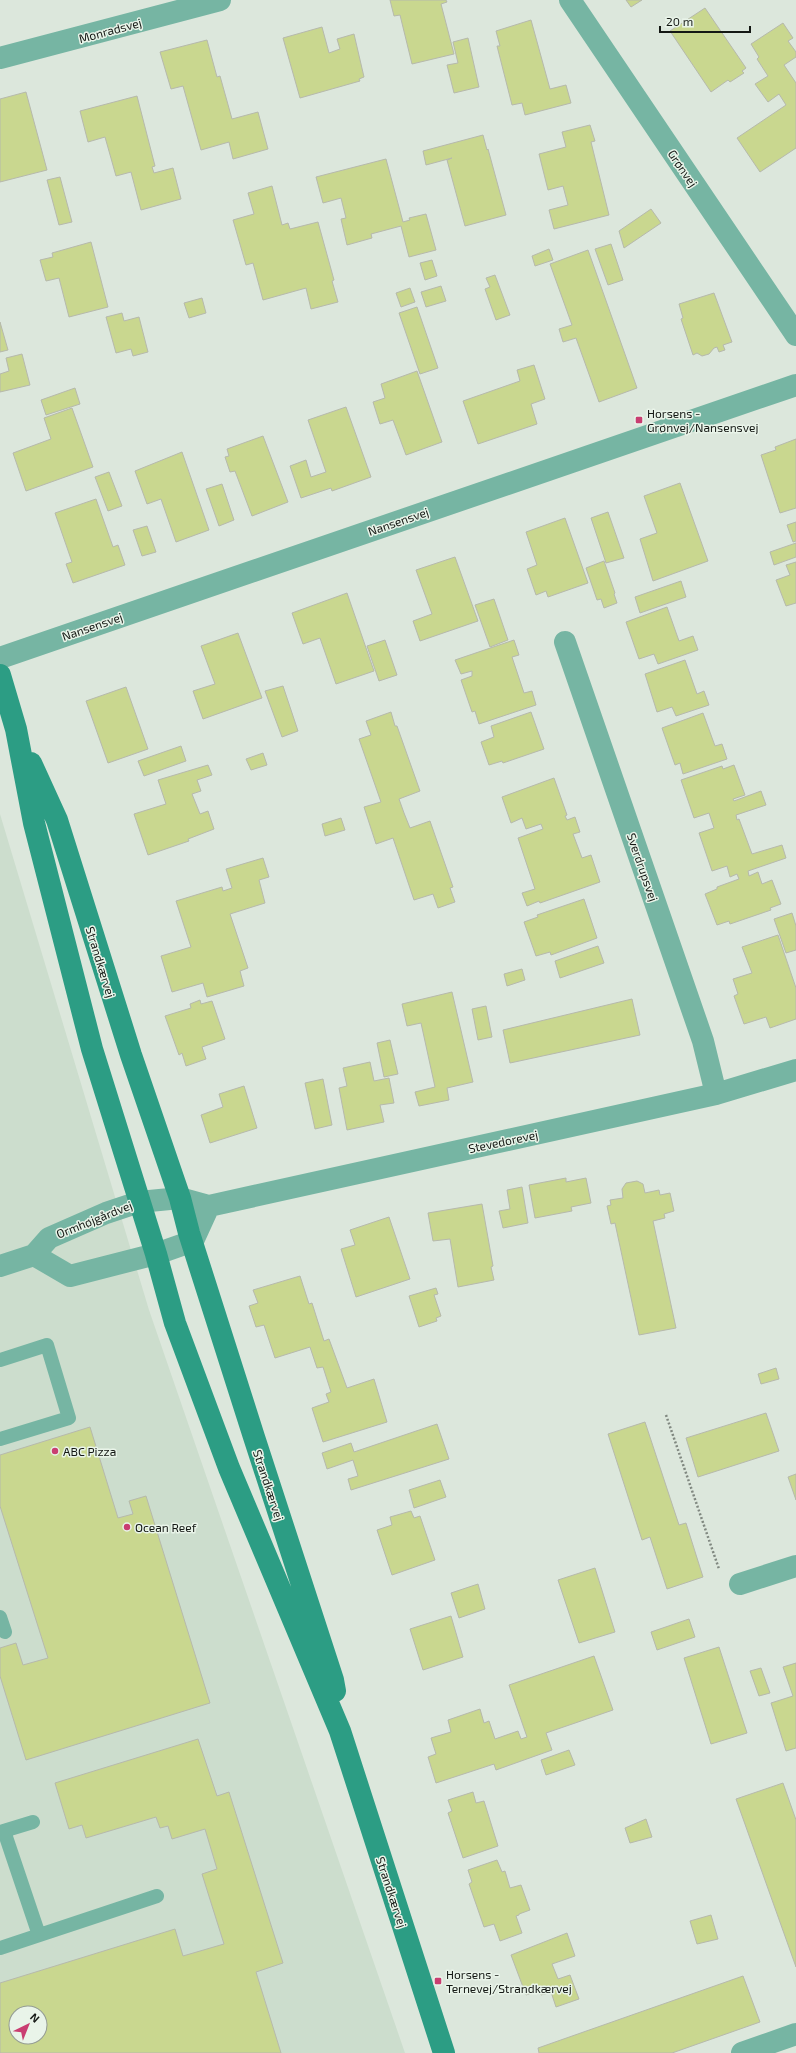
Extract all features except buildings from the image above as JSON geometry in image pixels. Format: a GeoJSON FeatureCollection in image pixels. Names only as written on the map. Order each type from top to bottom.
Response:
{"type":"FeatureCollection","features":[{"type":"Feature","properties":{"kind":"main road","name":"Strandkærvej"},"geometry":{"type":"LineString","coordinates":[[0,675],[16,729],[34,823],[92,1049],[156,1254],[175,1323],[229,1468],[340,1731],[444,2053]]}},
{"type":"Feature","properties":{"kind":"main road","name":"Strandkærvej"},"geometry":{"type":"LineString","coordinates":[[16,729],[57,820],[131,1055],[180,1198],[251,1430],[333,1680],[340,1731]]}},
{"type":"Feature","properties":{"kind":"street","name":"Monradsvej"},"geometry":{"type":"LineString","coordinates":[[0,58],[220,0]]}},
{"type":"Feature","properties":{"kind":"street","name":"Grønvej"},"geometry":{"type":"LineString","coordinates":[[570,0],[796,335]]}},
{"type":"Feature","properties":{"kind":"street","name":"Nansensvej"},"geometry":{"type":"LineString","coordinates":[[0,658],[796,385]]}},
{"type":"Feature","properties":{"kind":"street","name":"Sverdrupsvej"},"geometry":{"type":"LineString","coordinates":[[565,642],[703,1041],[716,1094]]}},
{"type":"Feature","properties":{"kind":"street","name":"Stevedorevej"},"geometry":{"type":"LineString","coordinates":[[180,1198],[209,1206],[716,1094],[796,1070]]}},
{"type":"Feature","properties":{"kind":"street"},"geometry":{"type":"LineString","coordinates":[[139,1202],[180,1198]]}},
{"type":"Feature","properties":{"kind":"street","name":"Ormhøjgårdvej"},"geometry":{"type":"LineString","coordinates":[[34,1256],[49,1238],[139,1202]]}},
{"type":"Feature","properties":{"kind":"street"},"geometry":{"type":"LineString","coordinates":[[0,1266],[34,1256],[70,1276],[156,1254],[193,1241],[209,1206]]}},
{"type":"Feature","properties":{"kind":"street"},"geometry":{"type":"LineString","coordinates":[[740,1584],[796,1566]]}},
{"type":"Feature","properties":{"kind":"street"},"geometry":{"type":"LineString","coordinates":[[742,2053],[796,2034]]}},
{"type":"Feature","properties":{"kind":"lane"},"geometry":{"type":"LineString","coordinates":[[0,1360],[46,1345],[69,1418],[0,1439]]}},
{"type":"Feature","properties":{"kind":"lane"},"geometry":{"type":"LineString","coordinates":[[0,1617],[4,1632]]}},
{"type":"Feature","properties":{"kind":"lane"},"geometry":{"type":"LineString","coordinates":[[33,1822],[2,1831],[38,1935]]}},
{"type":"Feature","properties":{"kind":"lane"},"geometry":{"type":"LineString","coordinates":[[0,1948],[157,1896]]}},
{"type":"Feature","properties":{"kind":"path"},"geometry":{"type":"LineString","coordinates":[[666,1415],[722,1578],[740,1584]]}},
{"type":"Feature","properties":{"kind":"shaded area"},"geometry":{"type":"Polygon","coordinates":[[[0,814],[149,1310],[405,2053],[0,2053],[0,814]]]}},
{"type":"Feature","properties":{"kind":"place","name":"Horsens - Grønvej/Nansensvej"},"geometry":{"type":"Point","coordinates":[639,420]}},
{"type":"Feature","properties":{"kind":"place","name":"ABC Pizza"},"geometry":{"type":"Point","coordinates":[55,1451]}},
{"type":"Feature","properties":{"kind":"place","name":"Ocean Reef"},"geometry":{"type":"Point","coordinates":[127,1527]}},
{"type":"Feature","properties":{"kind":"place","name":"Horsens - Ternevej/Strandkærvej"},"geometry":{"type":"Point","coordinates":[438,1981]}}]}
